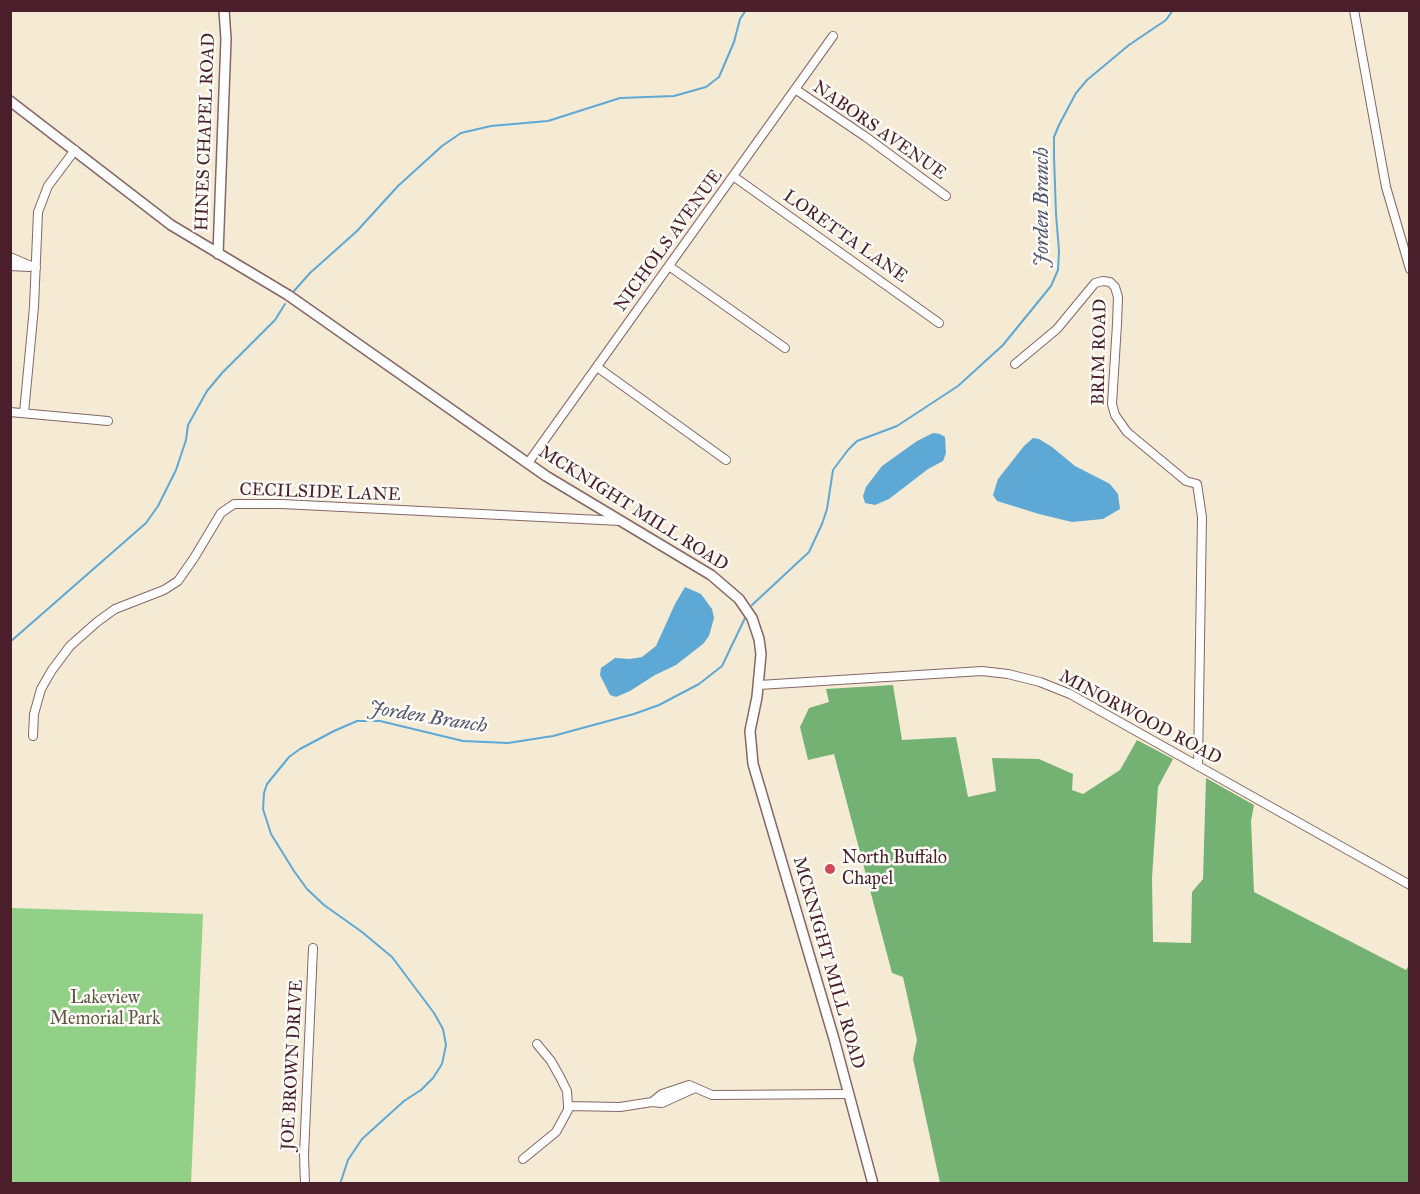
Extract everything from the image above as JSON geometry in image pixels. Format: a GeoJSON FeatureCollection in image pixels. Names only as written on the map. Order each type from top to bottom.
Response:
{"type":"FeatureCollection","features":[{"type":"Feature","properties":{"kind":"street","name":"HINES CHAPEL ROAD"},"geometry":{"type":"LineString","coordinates":[[218,254],[226,51],[224,10]]}},
{"type":"Feature","properties":{"kind":"street"},"geometry":{"type":"LineString","coordinates":[[1354,10],[1386,186],[1410,269]]}},
{"type":"Feature","properties":{"kind":"street","name":"NICHOLS AVENUE"},"geometry":{"type":"LineString","coordinates":[[528,463],[833,36]]}},
{"type":"Feature","properties":{"kind":"street","name":"NABORS AVENUE"},"geometry":{"type":"LineString","coordinates":[[795,89],[866,137],[946,196]]}},
{"type":"Feature","properties":{"kind":"street","name":"MCKNIGHT MILL ROAD"},"geometry":{"type":"LineString","coordinates":[[10,101],[171,225],[306,307],[528,463],[711,575],[739,599],[752,618],[759,639],[761,661],[750,731],[753,764],[873,1184]]}},
{"type":"Feature","properties":{"kind":"street"},"geometry":{"type":"LineString","coordinates":[[24,413],[40,202],[48,186],[75,150]]}},
{"type":"Feature","properties":{"kind":"street","name":"LORETTA LANE"},"geometry":{"type":"LineString","coordinates":[[734,176],[939,323]]}},
{"type":"Feature","properties":{"kind":"street"},"geometry":{"type":"LineString","coordinates":[[10,257],[36,268]]}},
{"type":"Feature","properties":{"kind":"street"},"geometry":{"type":"LineString","coordinates":[[10,266],[36,268]]}},
{"type":"Feature","properties":{"kind":"street"},"geometry":{"type":"LineString","coordinates":[[669,266],[785,348]]}},
{"type":"Feature","properties":{"kind":"street","name":"BRIM ROAD"},"geometry":{"type":"LineString","coordinates":[[1015,364],[1057,329],[1095,283],[1110,282],[1115,287],[1118,297],[1112,404],[1115,415],[1127,432],[1186,481],[1197,484],[1202,517],[1198,766]]}},
{"type":"Feature","properties":{"kind":"street"},"geometry":{"type":"LineString","coordinates":[[597,367],[726,460]]}},
{"type":"Feature","properties":{"kind":"street"},"geometry":{"type":"LineString","coordinates":[[10,411],[108,421]]}},
{"type":"Feature","properties":{"kind":"street","name":"CECILSIDE LANE"},"geometry":{"type":"LineString","coordinates":[[33,736],[34,714],[41,689],[70,646],[96,622],[115,609],[164,590],[178,581],[221,513],[234,504],[282,504],[620,521]]}},
{"type":"Feature","properties":{"kind":"street","name":"MINORWOOD ROAD"},"geometry":{"type":"LineString","coordinates":[[759,685],[964,672],[1008,674],[1040,682],[1070,694],[1410,885]]}},
{"type":"Feature","properties":{"kind":"street","name":"JOE BROWN DRIVE"},"geometry":{"type":"LineString","coordinates":[[304,1184],[314,948]]}},
{"type":"Feature","properties":{"kind":"street"},"geometry":{"type":"LineString","coordinates":[[523,1160],[556,1132],[568,1110],[567,1091],[537,1044]]}},
{"type":"Feature","properties":{"kind":"street"},"geometry":{"type":"LineString","coordinates":[[568,1106],[620,1107],[652,1102],[662,1103],[692,1087],[712,1095],[849,1094]]}},
{"type":"Feature","properties":{"kind":"green space"},"geometry":{"type":"Polygon","coordinates":[[[893,685],[902,740],[956,737],[968,797],[996,791],[992,758],[1039,759],[1073,774],[1072,790],[1083,794],[1120,770],[1137,740],[1173,759],[1158,787],[1152,878],[1153,942],[1191,943],[1192,892],[1203,879],[1206,778],[1254,805],[1251,821],[1254,892],[1406,970],[1409,965],[1409,1183],[940,1183],[913,1059],[917,1040],[903,977],[892,973],[834,754],[808,760],[800,727],[809,708],[829,702],[826,689],[893,685]]]}},
{"type":"Feature","properties":{"kind":"green space","name":"Lakeview Memorial Park"},"geometry":{"type":"Polygon","coordinates":[[[11,908],[203,914],[191,1183],[11,1183],[11,908]]]}},
{"type":"Feature","properties":{"kind":"water"},"geometry":{"type":"Polygon","coordinates":[[[933,433],[945,437],[946,453],[943,461],[928,469],[889,499],[875,505],[865,503],[863,496],[866,487],[882,466],[917,441],[933,433]]]}},
{"type":"Feature","properties":{"kind":"water"},"geometry":{"type":"Polygon","coordinates":[[[1033,438],[1052,447],[1075,466],[1110,484],[1118,494],[1120,509],[1103,519],[1072,522],[997,501],[993,495],[998,479],[1033,438]]]}},
{"type":"Feature","properties":{"kind":"water"},"geometry":{"type":"Polygon","coordinates":[[[685,587],[701,594],[712,609],[714,618],[709,636],[703,644],[676,665],[630,691],[616,697],[610,695],[600,675],[601,668],[615,658],[642,657],[656,646],[685,587]]]}},
{"type":"Feature","properties":{"kind":"waterway"},"geometry":{"type":"LineString","coordinates":[[294,291],[310,273],[357,231],[398,186],[442,146],[461,133],[491,126],[548,121],[620,98],[674,96],[706,87],[719,77],[734,42],[740,19],[746,10]]}},
{"type":"Feature","properties":{"kind":"waterway","name":"Jorden Branch"},"geometry":{"type":"LineString","coordinates":[[752,605],[809,552],[827,509],[833,470],[848,450],[857,441],[897,426],[958,386],[1003,345],[1051,286],[1058,270],[1059,251],[1054,156],[1054,137],[1059,125],[1076,93],[1087,80],[1129,45],[1166,20],[1173,10]]}},
{"type":"Feature","properties":{"kind":"waterway"},"geometry":{"type":"LineString","coordinates":[[10,642],[146,523],[158,506],[176,470],[186,440],[188,425],[207,391],[275,320],[285,304]]}},
{"type":"Feature","properties":{"kind":"waterway","name":"Jorden Branch"},"geometry":{"type":"LineString","coordinates":[[340,1184],[348,1160],[362,1139],[433,1078],[442,1064],[446,1045],[443,1029],[434,1013],[392,957],[324,905],[307,889],[294,871],[271,834],[263,809],[267,784],[289,757],[300,749],[357,721],[380,721],[463,741],[508,743],[553,736],[634,714],[659,705],[699,684],[722,666],[745,618]]}},
{"type":"Feature","properties":{"kind":"place","name":"North Buffalo Chapel"},"geometry":{"type":"Point","coordinates":[830,869]}}]}
